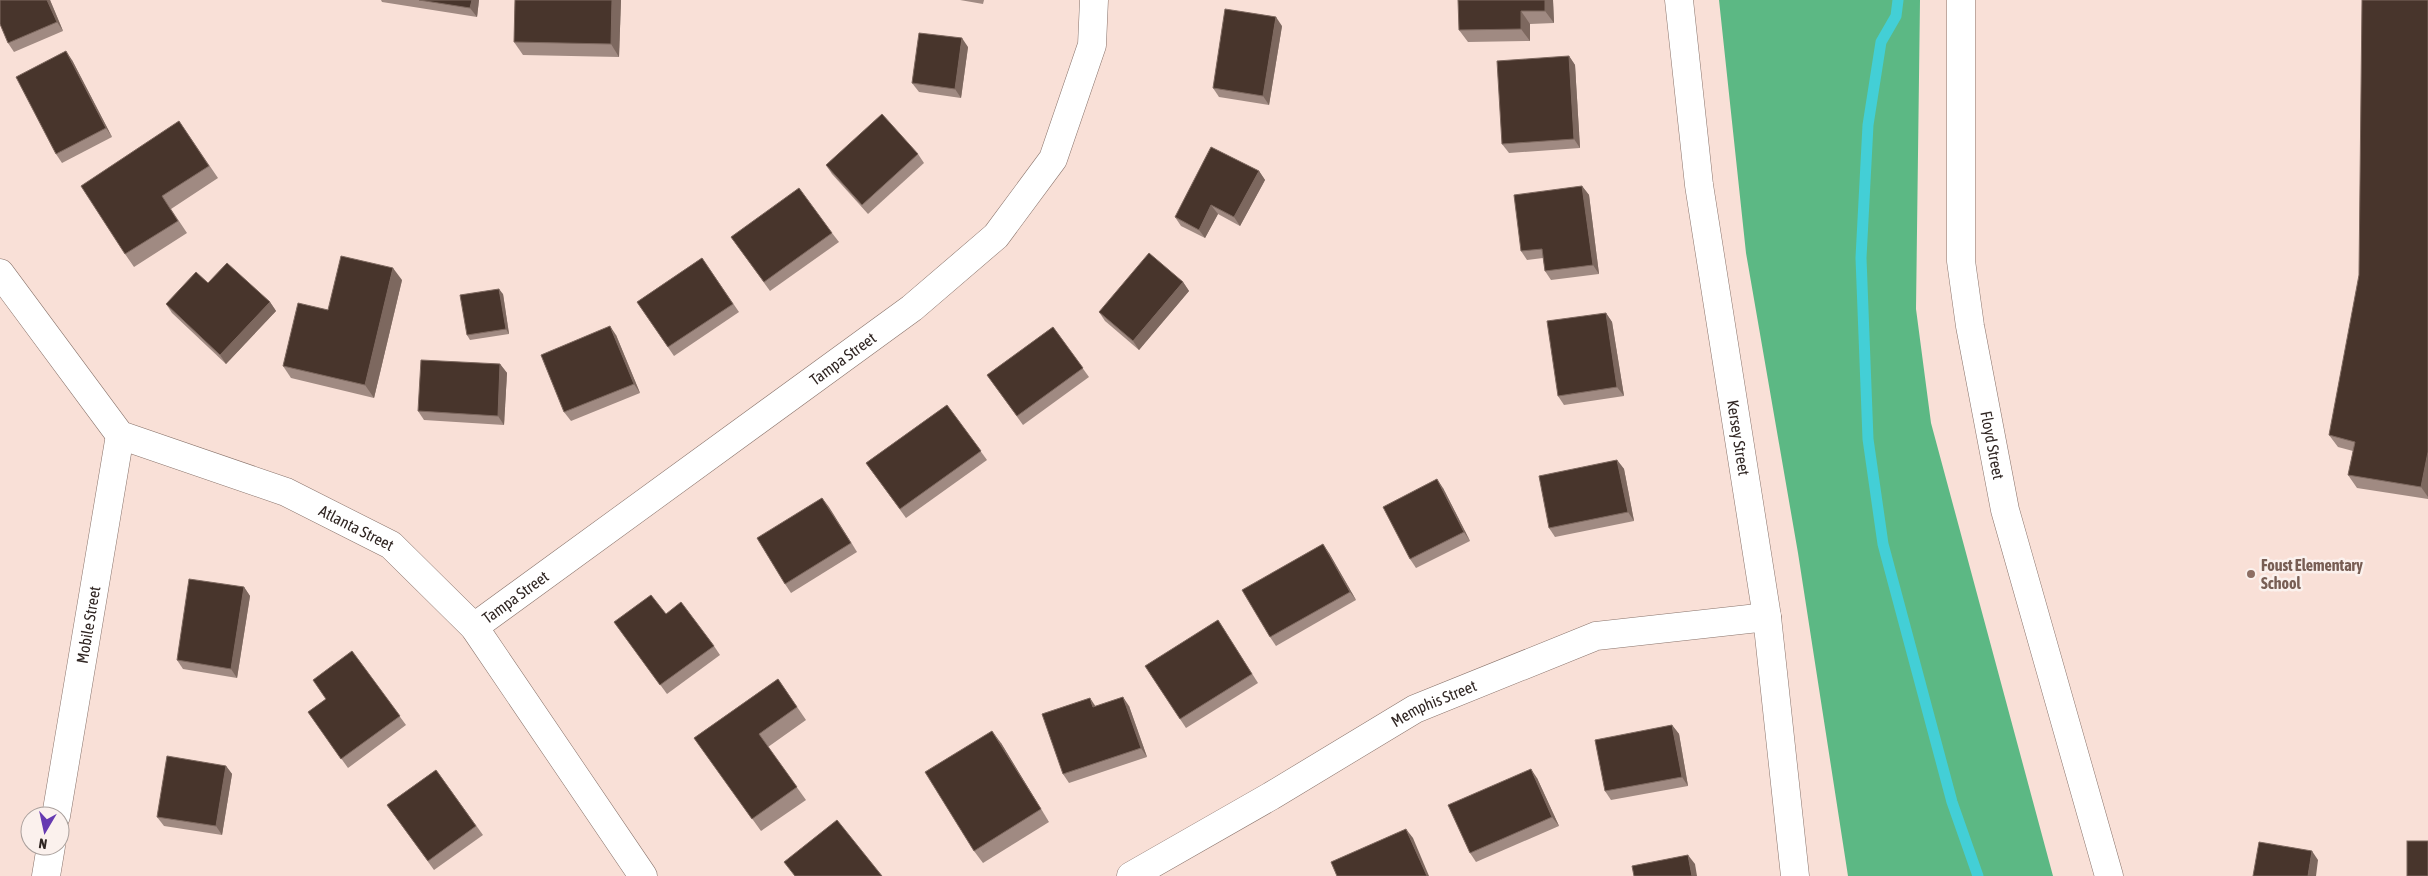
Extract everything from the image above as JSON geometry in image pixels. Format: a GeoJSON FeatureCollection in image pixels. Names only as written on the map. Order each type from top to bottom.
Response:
{"type":"FeatureCollection","features":[{"type":"Feature","properties":{"kind":"street","name":"Tampa Street"},"geometry":{"type":"LineString","coordinates":[[474,627],[912,308],[996,236],[1053,159],[1092,44],[1094,0]]}},
{"type":"Feature","properties":{"kind":"street","name":"Kersey Street"},"geometry":{"type":"LineString","coordinates":[[1679,0],[1699,185],[1767,617],[1795,876]]}},
{"type":"Feature","properties":{"kind":"street","name":"Floyd Street"},"geometry":{"type":"LineString","coordinates":[[1961,0],[1961,261],[1970,326],[2005,510],[2108,876]]}},
{"type":"Feature","properties":{"kind":"street"},"geometry":{"type":"LineString","coordinates":[[0,273],[120,435]]}},
{"type":"Feature","properties":{"kind":"street","name":"Atlanta Street"},"geometry":{"type":"LineString","coordinates":[[120,435],[286,492],[391,545],[474,627],[643,876]]}},
{"type":"Feature","properties":{"kind":"street","name":"Mobile Street"},"geometry":{"type":"LineString","coordinates":[[58,806],[120,435]]}},
{"type":"Feature","properties":{"kind":"street","name":"Memphis Street"},"geometry":{"type":"LineString","coordinates":[[1131,876],[1424,706],[1596,636],[1767,617]]}},
{"type":"Feature","properties":{"kind":"street"},"geometry":{"type":"LineString","coordinates":[[46,876],[49,856]]}},
{"type":"Feature","properties":{"kind":"green space"},"geometry":{"type":"Polygon","coordinates":[[[1719,0],[1920,0],[1916,309],[1931,423],[2053,876],[1848,876],[1798,553],[1746,253],[1719,0]]]}},
{"type":"Feature","properties":{"kind":"building"},"geometry":{"type":"Polygon","coordinates":[[[0,0],[47,0],[57,22],[8,43],[0,24],[0,0]]]}},
{"type":"Feature","properties":{"kind":"building"},"geometry":{"type":"Polygon","coordinates":[[[419,0],[472,0],[470,8],[419,0]]]}},
{"type":"Feature","properties":{"kind":"building"},"geometry":{"type":"Polygon","coordinates":[[[515,0],[612,0],[611,44],[514,42],[515,0]]]}},
{"type":"Feature","properties":{"kind":"building"},"geometry":{"type":"Polygon","coordinates":[[[1458,0],[1545,0],[1545,11],[1521,11],[1521,29],[1459,30],[1458,0]]]}},
{"type":"Feature","properties":{"kind":"building"},"geometry":{"type":"Polygon","coordinates":[[[2362,0],[2428,0],[2428,452],[2421,487],[2348,475],[2355,442],[2329,435],[2359,275],[2362,0]]]}},
{"type":"Feature","properties":{"kind":"building"},"geometry":{"type":"Polygon","coordinates":[[[1225,9],[1276,17],[1263,96],[1213,88],[1225,9]]]}},
{"type":"Feature","properties":{"kind":"building"},"geometry":{"type":"Polygon","coordinates":[[[919,33],[962,38],[955,89],[912,83],[919,33]]]}},
{"type":"Feature","properties":{"kind":"building"},"geometry":{"type":"Polygon","coordinates":[[[66,51],[106,128],[56,154],[16,77],[66,51]]]}},
{"type":"Feature","properties":{"kind":"building"},"geometry":{"type":"Polygon","coordinates":[[[1569,56],[1574,139],[1502,144],[1497,61],[1569,56]]]}},
{"type":"Feature","properties":{"kind":"building"},"geometry":{"type":"Polygon","coordinates":[[[882,114],[918,154],[862,205],[826,165],[882,114]]]}},
{"type":"Feature","properties":{"kind":"building"},"geometry":{"type":"Polygon","coordinates":[[[179,121],[209,166],[162,196],[178,221],[125,254],[81,186],[179,121]]]}},
{"type":"Feature","properties":{"kind":"building"},"geometry":{"type":"Polygon","coordinates":[[[1211,147],[1259,171],[1234,217],[1211,205],[1199,230],[1175,217],[1211,147]]]}},
{"type":"Feature","properties":{"kind":"building"},"geometry":{"type":"Polygon","coordinates":[[[1582,186],[1593,265],[1545,271],[1542,249],[1521,251],[1514,195],[1582,186]]]}},
{"type":"Feature","properties":{"kind":"building"},"geometry":{"type":"Polygon","coordinates":[[[799,188],[832,233],[764,282],[731,237],[799,188]]]}},
{"type":"Feature","properties":{"kind":"building"},"geometry":{"type":"Polygon","coordinates":[[[1149,253],[1183,282],[1133,341],[1099,312],[1149,253]]]}},
{"type":"Feature","properties":{"kind":"building"},"geometry":{"type":"Polygon","coordinates":[[[341,256],[393,268],[365,385],[283,366],[298,303],[328,310],[341,256]]]}},
{"type":"Feature","properties":{"kind":"building"},"geometry":{"type":"Polygon","coordinates":[[[702,258],[733,304],[668,347],[637,302],[702,258]]]}},
{"type":"Feature","properties":{"kind":"building"},"geometry":{"type":"Polygon","coordinates":[[[227,263],[270,302],[220,355],[166,304],[196,272],[208,283],[227,263]]]}},
{"type":"Feature","properties":{"kind":"building"},"geometry":{"type":"Polygon","coordinates":[[[499,289],[506,329],[467,335],[460,295],[499,289]]]}},
{"type":"Feature","properties":{"kind":"building"},"geometry":{"type":"Polygon","coordinates":[[[1606,313],[1617,387],[1558,396],[1547,321],[1606,313]]]}},
{"type":"Feature","properties":{"kind":"building"},"geometry":{"type":"Polygon","coordinates":[[[610,326],[634,384],[564,412],[541,355],[610,326]]]}},
{"type":"Feature","properties":{"kind":"building"},"geometry":{"type":"Polygon","coordinates":[[[1053,327],[1083,368],[1017,416],[987,375],[1053,327]]]}},
{"type":"Feature","properties":{"kind":"building"},"geometry":{"type":"Polygon","coordinates":[[[421,360],[500,364],[498,416],[418,411],[421,360]]]}},
{"type":"Feature","properties":{"kind":"building"},"geometry":{"type":"Polygon","coordinates":[[[947,405],[981,451],[900,509],[866,463],[947,405]]]}},
{"type":"Feature","properties":{"kind":"building"},"geometry":{"type":"Polygon","coordinates":[[[1617,460],[1628,512],[1549,528],[1539,476],[1617,460]]]}},
{"type":"Feature","properties":{"kind":"building"},"geometry":{"type":"Polygon","coordinates":[[[1437,479],[1464,532],[1410,559],[1383,507],[1437,479]]]}},
{"type":"Feature","properties":{"kind":"building"},"geometry":{"type":"Polygon","coordinates":[[[822,498],[851,543],[785,584],[757,538],[822,498]]]}},
{"type":"Feature","properties":{"kind":"building"},"geometry":{"type":"Polygon","coordinates":[[[1323,544],[1350,592],[1270,637],[1242,590],[1323,544]]]}},
{"type":"Feature","properties":{"kind":"building"},"geometry":{"type":"Polygon","coordinates":[[[189,579],[244,587],[231,669],[177,660],[189,579]]]}},
{"type":"Feature","properties":{"kind":"building"},"geometry":{"type":"Polygon","coordinates":[[[651,595],[666,614],[681,602],[714,646],[660,685],[614,622],[651,595]]]}},
{"type":"Feature","properties":{"kind":"building"},"geometry":{"type":"Polygon","coordinates":[[[1218,620],[1252,674],[1180,719],[1145,666],[1218,620]]]}},
{"type":"Feature","properties":{"kind":"building"},"geometry":{"type":"Polygon","coordinates":[[[352,651],[400,716],[341,759],[308,712],[326,699],[313,680],[352,651]]]}},
{"type":"Feature","properties":{"kind":"building"},"geometry":{"type":"Polygon","coordinates":[[[778,679],[797,707],[759,734],[797,787],[752,819],[694,738],[778,679]]]}},
{"type":"Feature","properties":{"kind":"building"},"geometry":{"type":"Polygon","coordinates":[[[1123,697],[1141,748],[1063,774],[1042,714],[1090,698],[1093,707],[1123,697]]]}},
{"type":"Feature","properties":{"kind":"building"},"geometry":{"type":"Polygon","coordinates":[[[1672,725],[1682,777],[1605,791],[1595,740],[1672,725]]]}},
{"type":"Feature","properties":{"kind":"building"},"geometry":{"type":"Polygon","coordinates":[[[992,731],[1041,809],[974,851],[925,772],[992,731]]]}},
{"type":"Feature","properties":{"kind":"building"},"geometry":{"type":"Polygon","coordinates":[[[167,756],[226,766],[216,826],[157,817],[167,756]]]}},
{"type":"Feature","properties":{"kind":"building"},"geometry":{"type":"Polygon","coordinates":[[[1531,769],[1552,817],[1470,853],[1448,805],[1531,769]]]}},
{"type":"Feature","properties":{"kind":"building"},"geometry":{"type":"Polygon","coordinates":[[[436,770],[476,826],[428,861],[387,805],[436,770]]]}},
{"type":"Feature","properties":{"kind":"building"},"geometry":{"type":"Polygon","coordinates":[[[837,820],[882,876],[795,876],[784,862],[837,820]]]}},
{"type":"Feature","properties":{"kind":"building"},"geometry":{"type":"Polygon","coordinates":[[[1406,829],[1427,876],[1337,876],[1331,862],[1406,829]]]}},
{"type":"Feature","properties":{"kind":"building"},"geometry":{"type":"Polygon","coordinates":[[[2407,841],[2428,841],[2428,876],[2407,876],[2407,841]]]}},
{"type":"Feature","properties":{"kind":"building"},"geometry":{"type":"Polygon","coordinates":[[[2259,842],[2312,851],[2308,876],[2253,876],[2259,842]]]}},
{"type":"Feature","properties":{"kind":"building"},"geometry":{"type":"Polygon","coordinates":[[[1688,855],[1692,876],[1634,876],[1632,866],[1688,855]]]}},
{"type":"Feature","properties":{"kind":"waterway"},"geometry":{"type":"LineString","coordinates":[[1898,0],[1896,16],[1881,42],[1868,125],[1861,258],[1868,439],[1883,544],[1952,802],[1978,876]]}},
{"type":"Feature","properties":{"kind":"place","name":"Foust Elementary School"},"geometry":{"type":"Point","coordinates":[2251,574]}}]}
